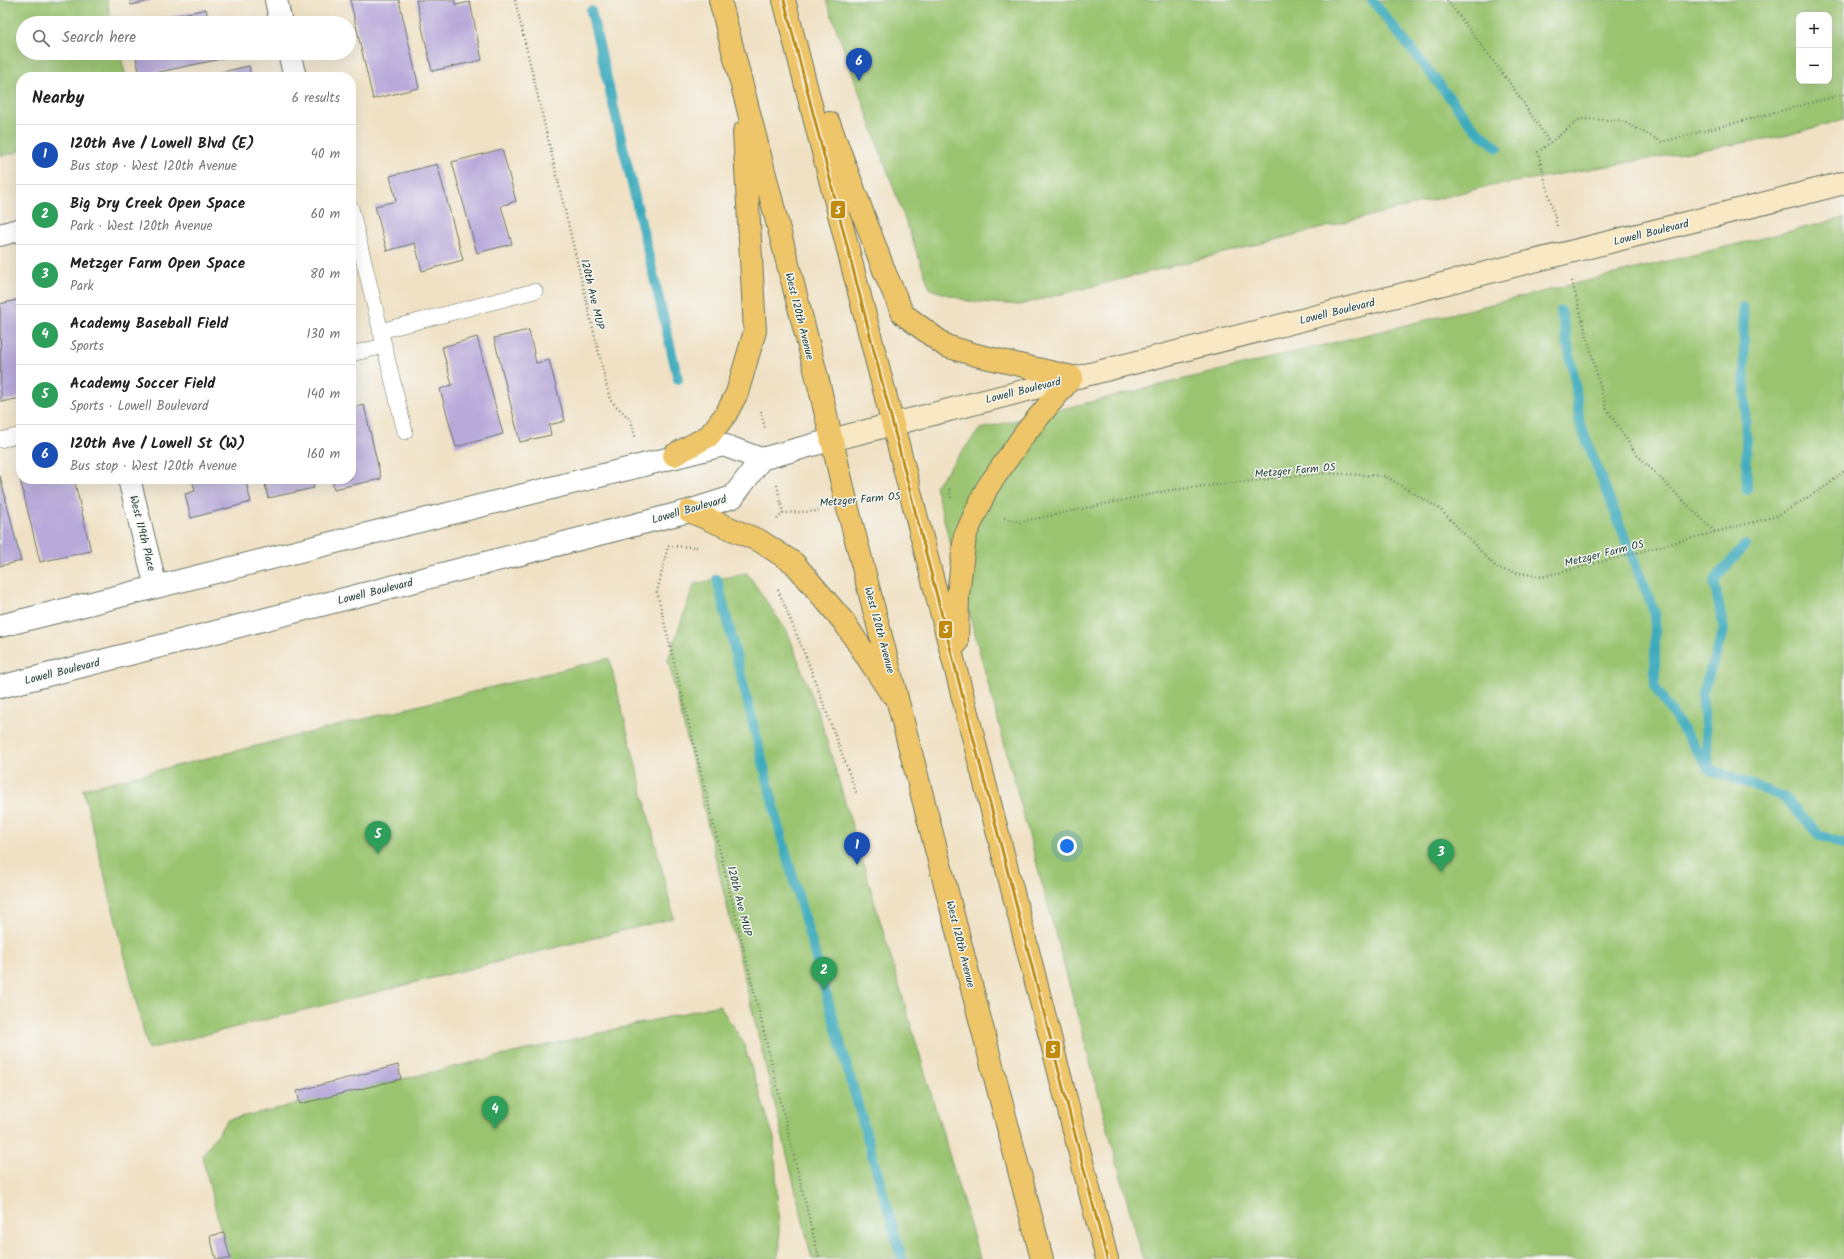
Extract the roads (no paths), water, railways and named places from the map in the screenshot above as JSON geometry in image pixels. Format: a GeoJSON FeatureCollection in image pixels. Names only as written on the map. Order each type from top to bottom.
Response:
{"type":"FeatureCollection","features":[{"type":"Feature","properties":{"kind":"main road","name":"West 120th Avenue"},"geometry":{"type":"LineString","coordinates":[[720,0],[819,385],[848,509],[1042,1259]]}},
{"type":"Feature","properties":{"kind":"main road"},"geometry":{"type":"LineString","coordinates":[[786,5],[885,273],[903,314],[946,346],[976,355],[1072,377],[1026,432],[987,488],[965,536],[958,595],[957,674]]}},
{"type":"Feature","properties":{"kind":"main road"},"geometry":{"type":"LineString","coordinates":[[786,5],[878,362],[891,423],[913,503],[1107,1259]]}},
{"type":"Feature","properties":{"kind":"main road"},"geometry":{"type":"LineString","coordinates":[[674,456],[709,436],[726,414],[737,393],[754,331],[743,89]]}},
{"type":"Feature","properties":{"kind":"main road","name":"Lowell Boulevard"},"geometry":{"type":"LineString","coordinates":[[831,440],[891,423],[1072,377],[1844,183]]}},
{"type":"Feature","properties":{"kind":"main road"},"geometry":{"type":"LineString","coordinates":[[689,511],[760,541],[794,564],[844,622],[900,708]]}},
{"type":"Feature","properties":{"kind":"street"},"geometry":{"type":"LineString","coordinates":[[276,0],[279,16]]}},
{"type":"Feature","properties":{"kind":"street"},"geometry":{"type":"LineString","coordinates":[[291,60],[294,72]]}},
{"type":"Feature","properties":{"kind":"street"},"geometry":{"type":"LineString","coordinates":[[0,235],[16,230]]}},
{"type":"Feature","properties":{"kind":"street"},"geometry":{"type":"LineString","coordinates":[[0,626],[674,456],[723,445],[761,459],[831,440]]}},
{"type":"Feature","properties":{"kind":"street","name":"Lowell Boulevard"},"geometry":{"type":"LineString","coordinates":[[0,687],[689,511],[732,497],[761,459]]}},
{"type":"Feature","properties":{"kind":"street","name":"West 119th Place"},"geometry":{"type":"LineString","coordinates":[[130,484],[156,587]]}},
{"type":"Feature","properties":{"kind":"lane"},"geometry":{"type":"LineString","coordinates":[[356,229],[405,432]]}},
{"type":"Feature","properties":{"kind":"lane"},"geometry":{"type":"LineString","coordinates":[[380,331],[535,291]]}},
{"type":"Feature","properties":{"kind":"lane"},"geometry":{"type":"LineString","coordinates":[[356,353],[384,346]]}},
{"type":"Feature","properties":{"kind":"lane"},"geometry":{"type":"LineString","coordinates":[[0,440],[16,436]]}},
{"type":"Feature","properties":{"kind":"waterway"},"geometry":{"type":"LineString","coordinates":[[1372,0],[1474,128],[1498,148]]}},
{"type":"Feature","properties":{"kind":"waterway"},"geometry":{"type":"LineString","coordinates":[[591,11],[678,379]]}},
{"type":"Feature","properties":{"kind":"waterway"},"geometry":{"type":"LineString","coordinates":[[1743,307],[1747,490]]}},
{"type":"Feature","properties":{"kind":"waterway"},"geometry":{"type":"LineString","coordinates":[[1561,311],[1575,382],[1580,424],[1655,614],[1655,687],[1709,769],[1784,797],[1819,835],[1844,844]]}},
{"type":"Feature","properties":{"kind":"waterway"},"geometry":{"type":"LineString","coordinates":[[1709,767],[1702,694],[1724,630],[1714,581],[1745,545]]}},
{"type":"Feature","properties":{"kind":"waterway"},"geometry":{"type":"LineString","coordinates":[[717,579],[783,843],[902,1259]]}},
{"type":"Feature","properties":{"kind":"place","name":"120th Ave / Lowell St (W)"},"geometry":{"type":"Point","coordinates":[859,81]}},
{"type":"Feature","properties":{"kind":"place","name":"Academy Soccer Field"},"geometry":{"type":"Point","coordinates":[378,854]}},
{"type":"Feature","properties":{"kind":"place","name":"120th Ave / Lowell Blvd (E)"},"geometry":{"type":"Point","coordinates":[857,865]}},
{"type":"Feature","properties":{"kind":"place","name":"Metzger Farm Open Space"},"geometry":{"type":"Point","coordinates":[1441,872]}},
{"type":"Feature","properties":{"kind":"place","name":"Big Dry Creek Open Space"},"geometry":{"type":"Point","coordinates":[824,990]}},
{"type":"Feature","properties":{"kind":"place","name":"Academy Baseball Field"},"geometry":{"type":"Point","coordinates":[495,1129]}}]}
